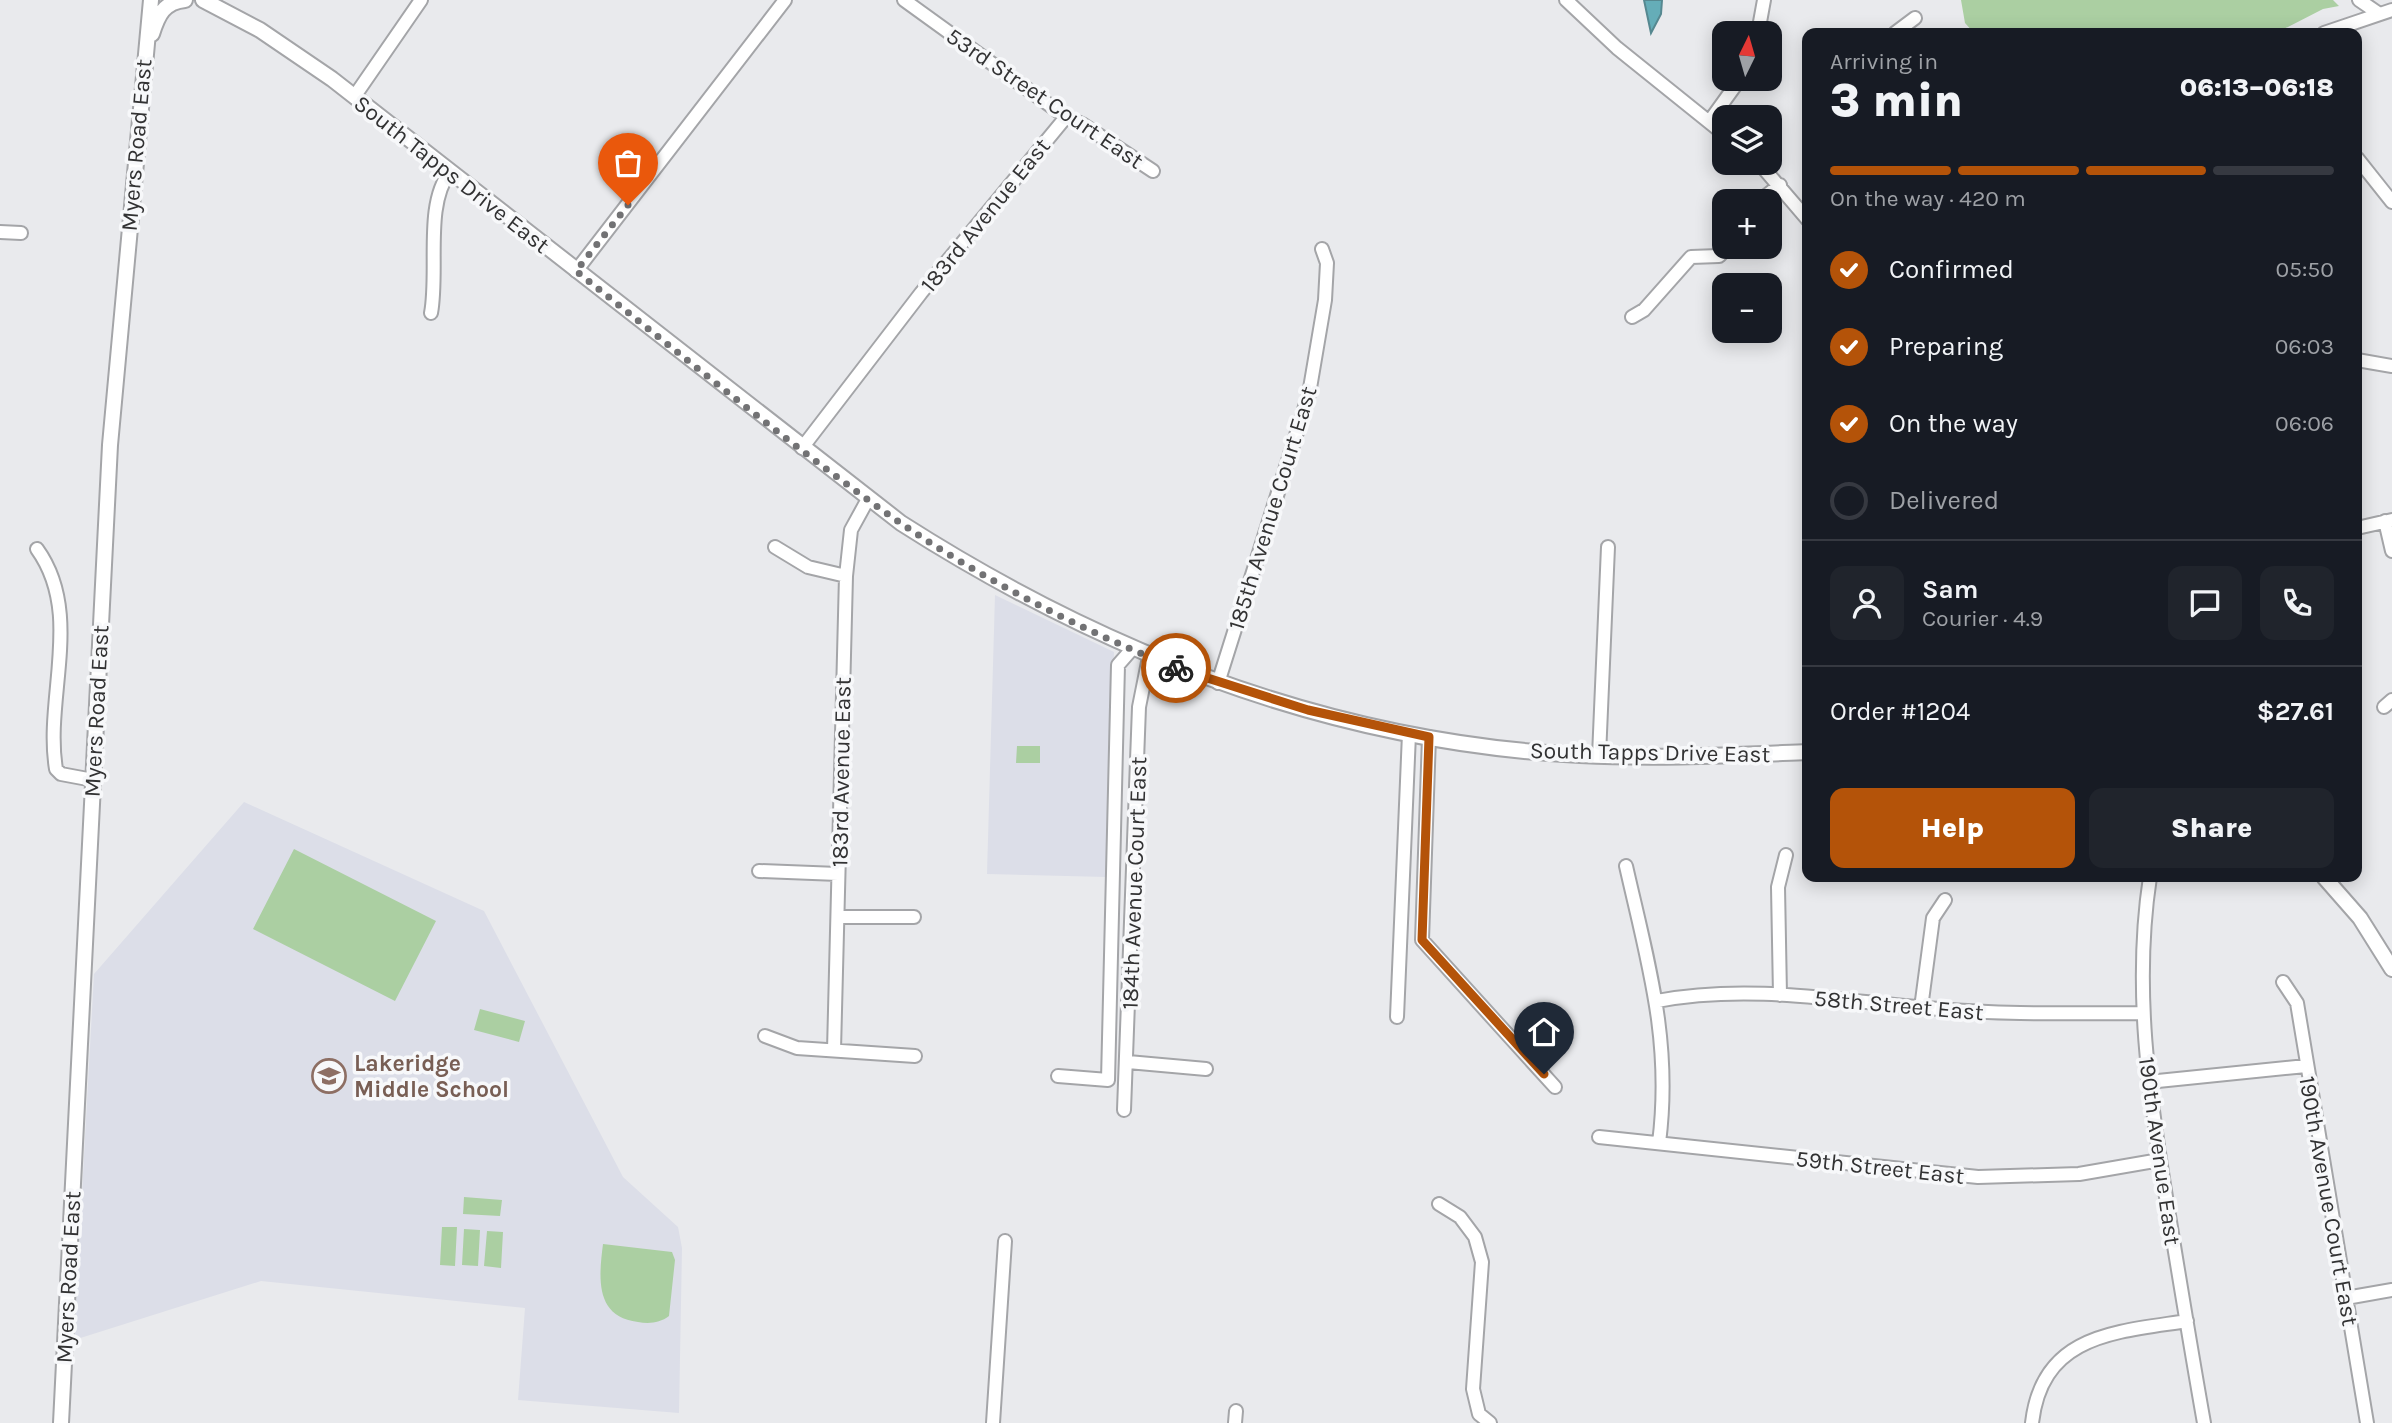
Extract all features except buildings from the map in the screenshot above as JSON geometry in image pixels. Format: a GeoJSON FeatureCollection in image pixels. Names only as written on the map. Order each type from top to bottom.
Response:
{"type":"FeatureCollection","features":[{"type":"Feature","properties":{"kind":"street","name":"Myers Road East"},"geometry":{"type":"LineString","coordinates":[[61,1423],[110,445],[151,0]]}},
{"type":"Feature","properties":{"kind":"street"},"geometry":{"type":"LineString","coordinates":[[144,59],[161,11],[173,1],[185,0]]}},
{"type":"Feature","properties":{"kind":"street","name":"South Tapps Drive East"},"geometry":{"type":"LineString","coordinates":[[203,0],[284,46],[354,97],[868,499],[992,580],[1149,657],[1308,710],[1409,734],[1518,750],[1600,756],[1802,752]]}},
{"type":"Feature","properties":{"kind":"street"},"geometry":{"type":"LineString","coordinates":[[354,97],[421,0]]}},
{"type":"Feature","properties":{"kind":"street"},"geometry":{"type":"LineString","coordinates":[[576,271],[785,0]]}},
{"type":"Feature","properties":{"kind":"street","name":"53rd Street Court East"},"geometry":{"type":"LineString","coordinates":[[904,0],[1066,117],[1082,124],[1153,171]]}},
{"type":"Feature","properties":{"kind":"street"},"geometry":{"type":"LineString","coordinates":[[1566,0],[1618,48],[1712,124]]}},
{"type":"Feature","properties":{"kind":"street"},"geometry":{"type":"LineString","coordinates":[[1760,21],[1764,0]]}},
{"type":"Feature","properties":{"kind":"street"},"geometry":{"type":"LineString","coordinates":[[2360,0],[2378,13]]}},
{"type":"Feature","properties":{"kind":"street"},"geometry":{"type":"LineString","coordinates":[[2338,28],[2392,10]]}},
{"type":"Feature","properties":{"kind":"street"},"geometry":{"type":"LineString","coordinates":[[1901,28],[1914,18]]}},
{"type":"Feature","properties":{"kind":"street"},"geometry":{"type":"LineString","coordinates":[[1709,122],[1731,91]]}},
{"type":"Feature","properties":{"kind":"street","name":"183rd Avenue East"},"geometry":{"type":"LineString","coordinates":[[802,448],[913,303],[1066,117]]}},
{"type":"Feature","properties":{"kind":"street"},"geometry":{"type":"LineString","coordinates":[[2362,164],[2392,202]]}},
{"type":"Feature","properties":{"kind":"street"},"geometry":{"type":"LineString","coordinates":[[431,313],[435,283],[436,195],[450,172]]}},
{"type":"Feature","properties":{"kind":"street"},"geometry":{"type":"LineString","coordinates":[[1770,175],[1802,212]]}},
{"type":"Feature","properties":{"kind":"street"},"geometry":{"type":"LineString","coordinates":[[1775,189],[1780,185]]}},
{"type":"Feature","properties":{"kind":"street"},"geometry":{"type":"LineString","coordinates":[[0,232],[21,233]]}},
{"type":"Feature","properties":{"kind":"street","name":"185th Avenue Court East"},"geometry":{"type":"LineString","coordinates":[[1218,682],[1310,394],[1325,300],[1327,263],[1322,249]]}},
{"type":"Feature","properties":{"kind":"street"},"geometry":{"type":"LineString","coordinates":[[1632,317],[1644,310],[1691,257],[1699,254],[1712,257]]}},
{"type":"Feature","properties":{"kind":"street"},"geometry":{"type":"LineString","coordinates":[[2362,361],[2392,366]]}},
{"type":"Feature","properties":{"kind":"street","name":"183rd Avenue East"},"geometry":{"type":"LineString","coordinates":[[834,1050],[846,576],[851,530],[868,499]]}},
{"type":"Feature","properties":{"kind":"street"},"geometry":{"type":"LineString","coordinates":[[2362,527],[2388,520],[2392,551]]}},
{"type":"Feature","properties":{"kind":"street"},"geometry":{"type":"LineString","coordinates":[[775,547],[808,567],[846,576]]}},
{"type":"Feature","properties":{"kind":"street"},"geometry":{"type":"LineString","coordinates":[[1600,756],[1608,547]]}},
{"type":"Feature","properties":{"kind":"street"},"geometry":{"type":"LineString","coordinates":[[37,549],[53,575],[58,600],[60,644],[54,759],[61,774],[93,780]]}},
{"type":"Feature","properties":{"kind":"street"},"geometry":{"type":"LineString","coordinates":[[1058,1076],[1108,1080],[1118,666],[1132,649]]}},
{"type":"Feature","properties":{"kind":"street","name":"184th Avenue Court East"},"geometry":{"type":"LineString","coordinates":[[1124,1110],[1128,1062],[1139,707],[1149,657]]}},
{"type":"Feature","properties":{"kind":"street"},"geometry":{"type":"LineString","coordinates":[[1397,1017],[1409,734]]}},
{"type":"Feature","properties":{"kind":"street"},"geometry":{"type":"LineString","coordinates":[[1429,737],[1422,940],[1555,1087]]}},
{"type":"Feature","properties":{"kind":"street"},"geometry":{"type":"LineString","coordinates":[[1780,995],[1778,887],[1786,855]]}},
{"type":"Feature","properties":{"kind":"street"},"geometry":{"type":"LineString","coordinates":[[1626,866],[1657,1001],[1665,1069],[1659,1143]]}},
{"type":"Feature","properties":{"kind":"street"},"geometry":{"type":"LineString","coordinates":[[759,871],[838,874]]}},
{"type":"Feature","properties":{"kind":"street","name":"190th Avenue East"},"geometry":{"type":"LineString","coordinates":[[2150,882],[2141,968],[2148,1082],[2204,1423]]}},
{"type":"Feature","properties":{"kind":"street"},"geometry":{"type":"LineString","coordinates":[[2328,882],[2360,918],[2392,969]]}},
{"type":"Feature","properties":{"kind":"street"},"geometry":{"type":"LineString","coordinates":[[1921,1008],[1933,918],[1945,900]]}},
{"type":"Feature","properties":{"kind":"street"},"geometry":{"type":"LineString","coordinates":[[838,917],[914,917]]}},
{"type":"Feature","properties":{"kind":"street","name":"190th Avenue Court East"},"geometry":{"type":"LineString","coordinates":[[2283,982],[2297,1003],[2367,1423]]}},
{"type":"Feature","properties":{"kind":"street","name":"58th Street East"},"geometry":{"type":"LineString","coordinates":[[1657,1001],[1721,993],[1780,995],[1997,1013],[2142,1013]]}},
{"type":"Feature","properties":{"kind":"street"},"geometry":{"type":"LineString","coordinates":[[765,1036],[797,1048],[915,1056]]}},
{"type":"Feature","properties":{"kind":"street"},"geometry":{"type":"LineString","coordinates":[[1128,1062],[1206,1069]]}},
{"type":"Feature","properties":{"kind":"street"},"geometry":{"type":"LineString","coordinates":[[2148,1082],[2306,1066]]}},
{"type":"Feature","properties":{"kind":"street","name":"59th Street East"},"geometry":{"type":"LineString","coordinates":[[1599,1137],[1978,1177],[2078,1174],[2160,1160]]}},
{"type":"Feature","properties":{"kind":"street"},"geometry":{"type":"LineString","coordinates":[[1439,1204],[1460,1217],[1475,1237],[1482,1262],[1473,1389],[1479,1414],[1490,1423]]}},
{"type":"Feature","properties":{"kind":"street"},"geometry":{"type":"LineString","coordinates":[[993,1423],[1005,1241],[1008,1272],[1000,1423]]}},
{"type":"Feature","properties":{"kind":"street"},"geometry":{"type":"LineString","coordinates":[[2346,1298],[2392,1290]]}},
{"type":"Feature","properties":{"kind":"street"},"geometry":{"type":"LineString","coordinates":[[2032,1423],[2042,1385],[2050,1371],[2074,1348],[2112,1332],[2187,1321]]}},
{"type":"Feature","properties":{"kind":"shaded area"},"geometry":{"type":"Polygon","coordinates":[[[995,595],[1114,652],[1107,877],[987,874],[995,595]]]}},
{"type":"Feature","properties":{"kind":"shaded area","name":"Lakeridge Middle School"},"geometry":{"type":"Polygon","coordinates":[[[244,802],[484,911],[623,1177],[678,1227],[682,1248],[679,1413],[518,1400],[525,1308],[261,1281],[74,1340],[94,974],[244,802]]]}},
{"type":"Feature","properties":{"kind":"green space"},"geometry":{"type":"Polygon","coordinates":[[[1961,0],[2333,0],[2339,6],[2323,9],[2286,28],[1970,28],[1965,23],[1961,0]]]}},
{"type":"Feature","properties":{"kind":"green space"},"geometry":{"type":"Polygon","coordinates":[[[1017,746],[1040,746],[1040,763],[1016,763],[1017,746]]]}},
{"type":"Feature","properties":{"kind":"green space"},"geometry":{"type":"Polygon","coordinates":[[[294,849],[436,921],[395,1001],[253,929],[294,849]]]}},
{"type":"Feature","properties":{"kind":"green space"},"geometry":{"type":"Polygon","coordinates":[[[480,1009],[525,1021],[519,1042],[474,1030],[480,1009]]]}},
{"type":"Feature","properties":{"kind":"green space"},"geometry":{"type":"Polygon","coordinates":[[[464,1197],[502,1200],[500,1216],[463,1214],[464,1197]]]}},
{"type":"Feature","properties":{"kind":"green space"},"geometry":{"type":"Polygon","coordinates":[[[442,1227],[457,1227],[455,1266],[440,1265],[442,1227]]]}},
{"type":"Feature","properties":{"kind":"green space"},"geometry":{"type":"Polygon","coordinates":[[[464,1229],[480,1230],[478,1266],[462,1265],[464,1229]]]}},
{"type":"Feature","properties":{"kind":"green space"},"geometry":{"type":"Polygon","coordinates":[[[487,1231],[503,1232],[501,1268],[484,1266],[487,1231]]]}},
{"type":"Feature","properties":{"kind":"green space"},"geometry":{"type":"Polygon","coordinates":[[[603,1244],[672,1252],[675,1260],[669,1316],[658,1322],[646,1323],[624,1319],[613,1312],[602,1293],[603,1244]]]}},
{"type":"Feature","properties":{"kind":"water"},"geometry":{"type":"Polygon","coordinates":[[[1644,0],[1662,0],[1661,14],[1651,33],[1644,0]]]}},
{"type":"Feature","properties":{"kind":"way so far"},"geometry":{"type":"LineString","coordinates":[[628,205],[576,271],[901,523],[992,580],[1058,615],[1176,668]]}},
{"type":"Feature","properties":{"kind":"place","name":"Lakeridge Middle School"},"geometry":{"type":"Point","coordinates":[329,1076]}},
{"type":"Feature","properties":{"kind":"route"},"geometry":{"type":"LineString","coordinates":[[1176,668],[1308,710],[1429,737],[1420,934],[1422,940],[1544,1074]]}}]}
